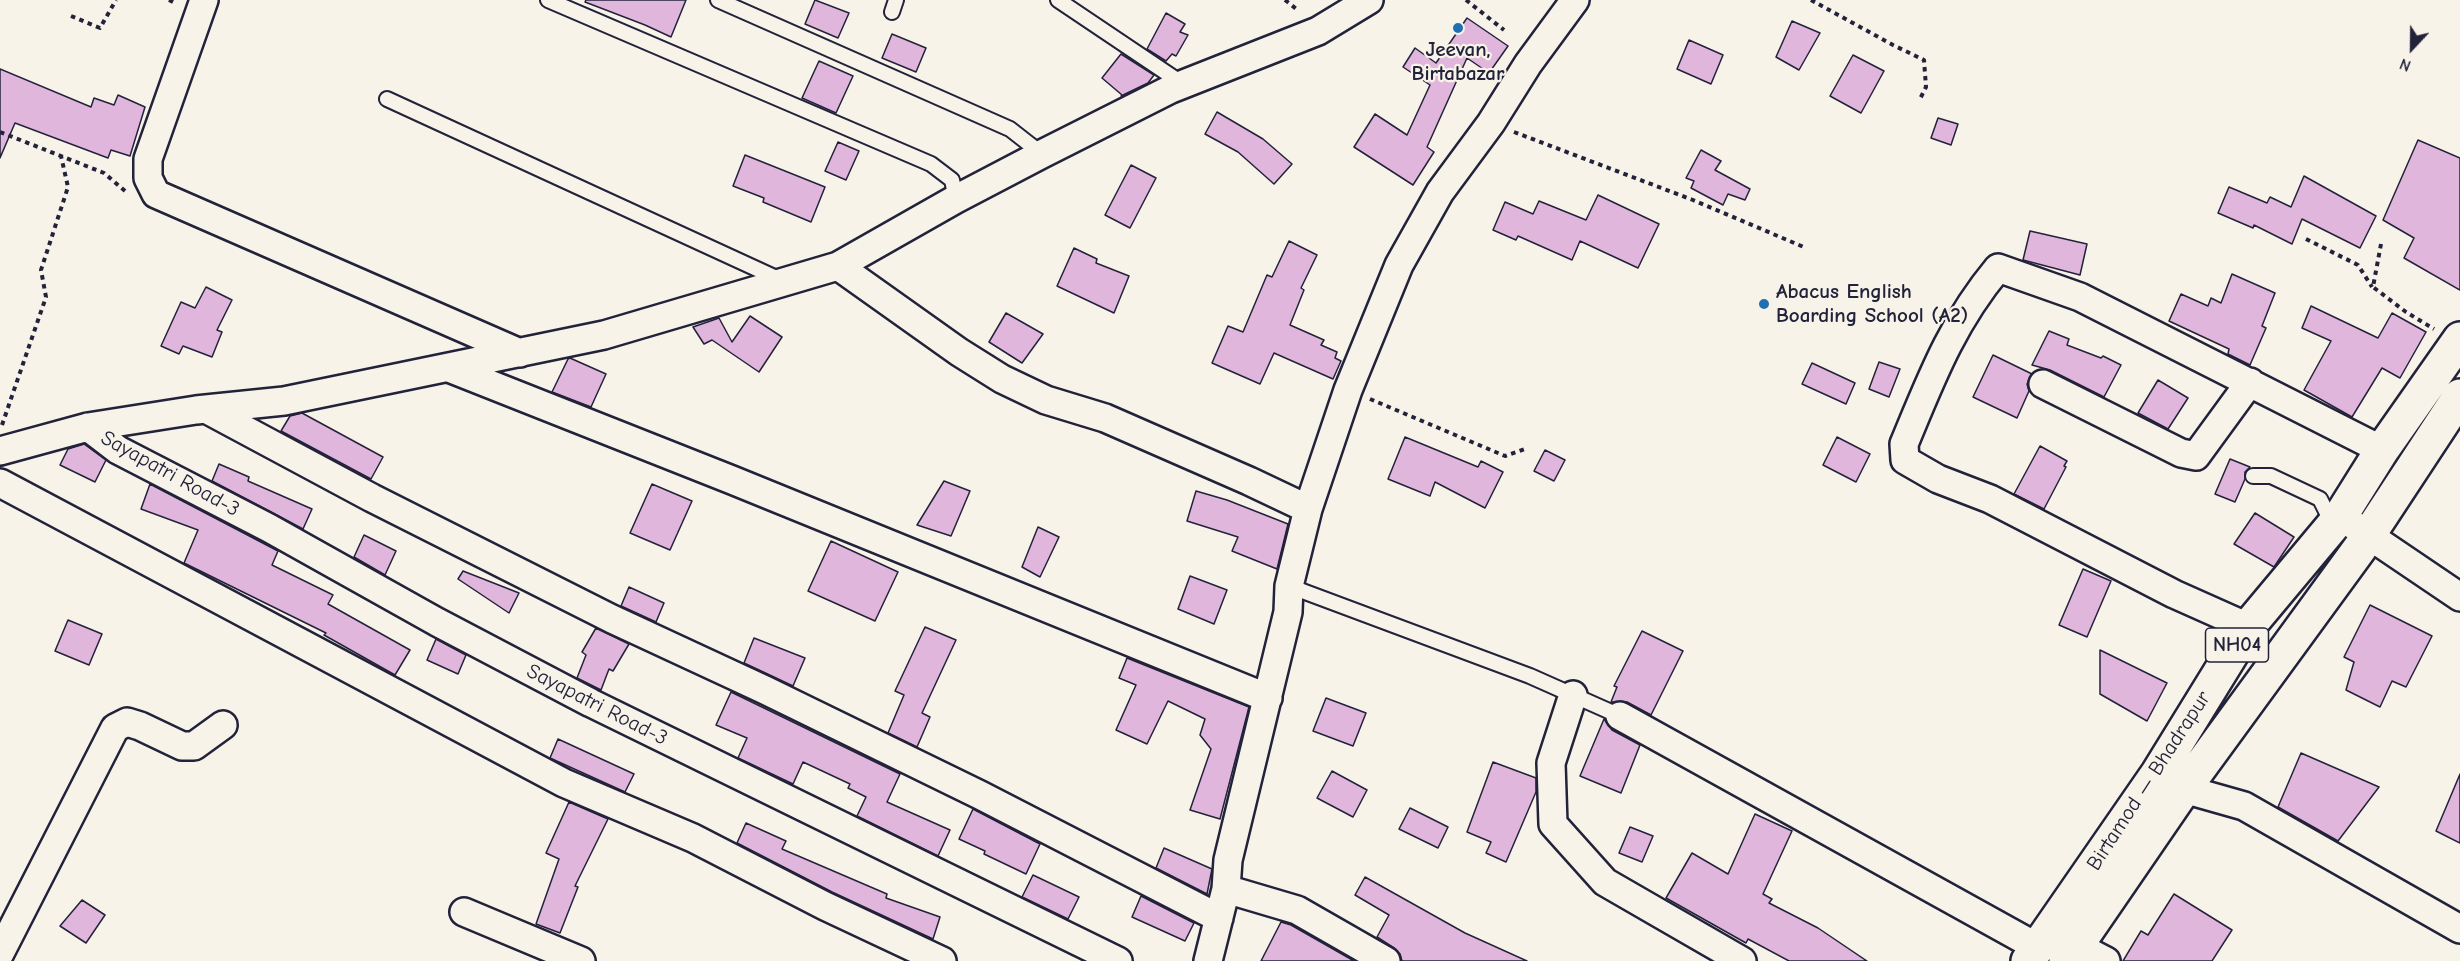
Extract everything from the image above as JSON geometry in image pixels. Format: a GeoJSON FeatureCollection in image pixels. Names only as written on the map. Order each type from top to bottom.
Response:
{"type":"FeatureCollection","features":[{"type":"Feature","properties":{"kind":"main road","name":"Birtamod — Bhadrapur"},"geometry":{"type":"LineString","coordinates":[[2071,953],[2171,781],[2248,627],[2340,517],[2451,336]]}},
{"type":"Feature","properties":{"kind":"main road","name":"Birtamod — Bhadrapur"},"geometry":{"type":"LineString","coordinates":[[2032,954],[2369,534],[2460,396]]}},
{"type":"Feature","properties":{"kind":"street"},"geometry":{"type":"LineString","coordinates":[[204,0],[148,159],[148,177],[156,194],[520,353]]}},
{"type":"Feature","properties":{"kind":"street"},"geometry":{"type":"LineString","coordinates":[[0,451],[88,427],[206,409],[284,401],[604,335],[838,266],[956,199],[1042,154],[1184,84],[1318,31],[1369,0]]}},
{"type":"Feature","properties":{"kind":"street"},"geometry":{"type":"LineString","coordinates":[[1208,961],[1226,889],[1228,860],[1288,612],[1289,586],[1308,509],[1348,390],[1399,265],[1440,192],[1491,123],[1528,64],[1575,0]]}},
{"type":"Feature","properties":{"kind":"street"},"geometry":{"type":"LineString","coordinates":[[838,266],[959,352],[1002,379],[1046,400],[1105,418],[1308,509]]}},
{"type":"Feature","properties":{"kind":"street"},"geometry":{"type":"LineString","coordinates":[[2248,627],[2174,594],[1990,499],[1938,479],[1905,460],[1904,444],[1944,349],[1979,291],[1998,268],[2080,297],[2382,450]]}},
{"type":"Feature","properties":{"kind":"street"},"geometry":{"type":"LineString","coordinates":[[449,368],[732,480],[1268,698]]}},
{"type":"Feature","properties":{"kind":"street"},"geometry":{"type":"LineString","coordinates":[[2043,384],[2181,453],[2196,456],[2250,382]]}},
{"type":"Feature","properties":{"kind":"street"},"geometry":{"type":"LineString","coordinates":[[206,409],[372,498],[612,619],[765,690],[980,795],[1219,918]]}},
{"type":"Feature","properties":{"kind":"street","name":"Sayapatri Road-3"},"geometry":{"type":"LineString","coordinates":[[88,427],[118,450],[269,528],[437,622],[591,703],[1118,961]]}},
{"type":"Feature","properties":{"kind":"street"},"geometry":{"type":"LineString","coordinates":[[0,483],[564,783],[693,838],[825,906],[942,961]]}},
{"type":"Feature","properties":{"kind":"street"},"geometry":{"type":"LineString","coordinates":[[2340,517],[2369,534],[2460,597]]}},
{"type":"Feature","properties":{"kind":"street"},"geometry":{"type":"LineString","coordinates":[[1573,695],[1551,763],[1553,824],[1605,882],[1742,961]]}},
{"type":"Feature","properties":{"kind":"street"},"geometry":{"type":"LineString","coordinates":[[1620,716],[2032,954]]}},
{"type":"Feature","properties":{"kind":"street"},"geometry":{"type":"LineString","coordinates":[[0,953],[115,728],[127,722],[182,746],[194,746],[222,725]]}},
{"type":"Feature","properties":{"kind":"street"},"geometry":{"type":"LineString","coordinates":[[2171,781],[2244,806],[2460,929]]}},
{"type":"Feature","properties":{"kind":"street"},"geometry":{"type":"LineString","coordinates":[[1226,889],[1297,910],[1386,961]]}},
{"type":"Feature","properties":{"kind":"street"},"geometry":{"type":"LineString","coordinates":[[464,912],[581,961]]}},
{"type":"Feature","properties":{"kind":"street"},"geometry":{"type":"LineString","coordinates":[[2071,953],[2106,961]]}},
{"type":"Feature","properties":{"kind":"lane"},"geometry":{"type":"LineString","coordinates":[[548,0],[931,164],[952,180],[956,199]]}},
{"type":"Feature","properties":{"kind":"lane"},"geometry":{"type":"LineString","coordinates":[[718,0],[1010,129],[1042,154]]}},
{"type":"Feature","properties":{"kind":"lane"},"geometry":{"type":"LineString","coordinates":[[1058,0],[1184,84]]}},
{"type":"Feature","properties":{"kind":"lane"},"geometry":{"type":"LineString","coordinates":[[387,99],[785,282]]}},
{"type":"Feature","properties":{"kind":"lane"},"geometry":{"type":"LineString","coordinates":[[2253,476],[2271,476],[2320,499],[2326,511],[2340,517]]}},
{"type":"Feature","properties":{"kind":"lane"},"geometry":{"type":"LineString","coordinates":[[1289,586],[1530,675],[1620,716]]}},
{"type":"Feature","properties":{"kind":"path"},"geometry":{"type":"LineString","coordinates":[[71,16],[100,28],[116,0]]}},
{"type":"Feature","properties":{"kind":"path"},"geometry":{"type":"LineString","coordinates":[[1466,0],[1504,30]]}},
{"type":"Feature","properties":{"kind":"path"},"geometry":{"type":"LineString","coordinates":[[1811,0],[1924,60],[1926,87],[1919,101]]}},
{"type":"Feature","properties":{"kind":"path"},"geometry":{"type":"LineString","coordinates":[[1491,123],[1693,200],[1806,248]]}},
{"type":"Feature","properties":{"kind":"path"},"geometry":{"type":"LineString","coordinates":[[0,132],[104,173],[124,191],[156,194]]}},
{"type":"Feature","properties":{"kind":"path"},"geometry":{"type":"LineString","coordinates":[[0,431],[46,297],[41,270],[68,187],[61,156]]}},
{"type":"Feature","properties":{"kind":"path"},"geometry":{"type":"LineString","coordinates":[[2306,239],[2358,265],[2373,287],[2406,312],[2451,336]]}},
{"type":"Feature","properties":{"kind":"path"},"geometry":{"type":"LineString","coordinates":[[2373,287],[2381,244]]}},
{"type":"Feature","properties":{"kind":"path"},"geometry":{"type":"LineString","coordinates":[[1348,390],[1505,456],[1525,449]]}},
{"type":"Feature","properties":{"kind":"building"},"geometry":{"type":"Polygon","coordinates":[[[586,0],[686,0],[671,37],[585,2],[586,0]]]}},
{"type":"Feature","properties":{"kind":"building"},"geometry":{"type":"Polygon","coordinates":[[[815,0],[849,13],[838,38],[805,24],[815,0]]]}},
{"type":"Feature","properties":{"kind":"building"},"geometry":{"type":"Polygon","coordinates":[[[1166,13],[1185,24],[1180,32],[1188,35],[1176,56],[1172,54],[1166,61],[1147,49],[1166,13]]]}},
{"type":"Feature","properties":{"kind":"building"},"geometry":{"type":"Polygon","coordinates":[[[1467,18],[1508,46],[1489,73],[1467,58],[1427,147],[1434,152],[1413,185],[1354,147],[1375,114],[1407,135],[1430,85],[1403,67],[1415,48],[1436,63],[1467,18]]]}},
{"type":"Feature","properties":{"kind":"building"},"geometry":{"type":"Polygon","coordinates":[[[1792,21],[1820,33],[1799,70],[1776,57],[1792,21]]]}},
{"type":"Feature","properties":{"kind":"building"},"geometry":{"type":"Polygon","coordinates":[[[892,34],[926,48],[916,72],[882,58],[892,34]]]}},
{"type":"Feature","properties":{"kind":"building"},"geometry":{"type":"Polygon","coordinates":[[[1689,40],[1723,55],[1711,84],[1677,69],[1689,40]]]}},
{"type":"Feature","properties":{"kind":"building"},"geometry":{"type":"Polygon","coordinates":[[[1121,54],[1154,75],[1148,83],[1121,96],[1102,78],[1121,54]]]}},
{"type":"Feature","properties":{"kind":"building"},"geometry":{"type":"Polygon","coordinates":[[[1853,55],[1884,71],[1861,113],[1830,96],[1853,55]]]}},
{"type":"Feature","properties":{"kind":"building"},"geometry":{"type":"Polygon","coordinates":[[[819,61],[853,76],[836,113],[802,98],[819,61]]]}},
{"type":"Feature","properties":{"kind":"building"},"geometry":{"type":"Polygon","coordinates":[[[0,69],[91,107],[94,98],[114,105],[118,95],[145,107],[130,156],[111,150],[108,158],[15,123],[0,158],[0,69]]]}},
{"type":"Feature","properties":{"kind":"building"},"geometry":{"type":"Polygon","coordinates":[[[1217,112],[1263,139],[1292,164],[1274,184],[1238,152],[1205,134],[1217,112]]]}},
{"type":"Feature","properties":{"kind":"building"},"geometry":{"type":"Polygon","coordinates":[[[1938,118],[1958,124],[1951,145],[1931,138],[1938,118]]]}},
{"type":"Feature","properties":{"kind":"building"},"geometry":{"type":"Polygon","coordinates":[[[2418,140],[2460,158],[2460,290],[2404,258],[2414,238],[2383,220],[2418,140]]]}},
{"type":"Feature","properties":{"kind":"building"},"geometry":{"type":"Polygon","coordinates":[[[838,142],[859,151],[846,180],[825,171],[838,142]]]}},
{"type":"Feature","properties":{"kind":"building"},"geometry":{"type":"Polygon","coordinates":[[[1701,150],[1721,161],[1715,170],[1750,189],[1745,200],[1728,194],[1723,205],[1691,188],[1694,181],[1686,178],[1701,150]]]}},
{"type":"Feature","properties":{"kind":"building"},"geometry":{"type":"Polygon","coordinates":[[[745,155],[825,187],[811,222],[763,202],[764,198],[733,186],[745,155]]]}},
{"type":"Feature","properties":{"kind":"building"},"geometry":{"type":"Polygon","coordinates":[[[1131,165],[1156,178],[1130,228],[1105,215],[1131,165]]]}},
{"type":"Feature","properties":{"kind":"building"},"geometry":{"type":"Polygon","coordinates":[[[2304,176],[2376,216],[2360,248],[2302,219],[2292,244],[2254,225],[2253,228],[2218,213],[2229,187],[2267,203],[2270,197],[2291,207],[2304,176]]]}},
{"type":"Feature","properties":{"kind":"building"},"geometry":{"type":"Polygon","coordinates":[[[1598,195],[1659,224],[1638,268],[1580,241],[1572,260],[1518,236],[1516,240],[1493,230],[1505,202],[1533,214],[1539,201],[1586,220],[1598,195]]]}},
{"type":"Feature","properties":{"kind":"building"},"geometry":{"type":"Polygon","coordinates":[[[2030,231],[2087,244],[2080,275],[2023,260],[2030,231]]]}},
{"type":"Feature","properties":{"kind":"building"},"geometry":{"type":"Polygon","coordinates":[[[1289,241],[1317,255],[1301,288],[1304,290],[1290,325],[1324,340],[1321,345],[1337,352],[1335,358],[1341,361],[1333,379],[1274,353],[1260,384],[1212,363],[1228,326],[1243,332],[1267,275],[1272,277],[1289,241]]]}},
{"type":"Feature","properties":{"kind":"building"},"geometry":{"type":"Polygon","coordinates":[[[1074,248],[1097,259],[1096,263],[1129,276],[1114,313],[1057,286],[1074,248]]]}},
{"type":"Feature","properties":{"kind":"building"},"geometry":{"type":"Polygon","coordinates":[[[2232,274],[2275,293],[2262,326],[2266,328],[2250,365],[2228,354],[2229,349],[2169,321],[2181,294],[2208,306],[2211,298],[2221,303],[2232,274]]]}},
{"type":"Feature","properties":{"kind":"building"},"geometry":{"type":"Polygon","coordinates":[[[206,287],[232,300],[217,330],[222,332],[212,357],[183,346],[179,354],[161,346],[181,302],[195,308],[206,287]]]}},
{"type":"Feature","properties":{"kind":"building"},"geometry":{"type":"Polygon","coordinates":[[[2311,306],[2378,338],[2392,313],[2426,332],[2400,378],[2382,368],[2352,417],[2304,390],[2331,341],[2302,328],[2311,306]]]}},
{"type":"Feature","properties":{"kind":"building"},"geometry":{"type":"Polygon","coordinates":[[[1006,313],[1043,334],[1022,363],[989,342],[1006,313]]]}},
{"type":"Feature","properties":{"kind":"building"},"geometry":{"type":"Polygon","coordinates":[[[750,316],[782,337],[759,372],[712,340],[704,344],[693,327],[719,318],[732,342],[750,316]]]}},
{"type":"Feature","properties":{"kind":"building"},"geometry":{"type":"Polygon","coordinates":[[[2049,331],[2069,339],[2067,345],[2101,358],[2103,356],[2121,365],[2104,397],[2050,370],[2032,365],[2049,331]]]}},
{"type":"Feature","properties":{"kind":"building"},"geometry":{"type":"Polygon","coordinates":[[[1993,355],[2032,374],[2027,384],[2029,391],[2017,418],[1973,397],[1993,355]]]}},
{"type":"Feature","properties":{"kind":"building"},"geometry":{"type":"Polygon","coordinates":[[[570,358],[606,374],[591,407],[552,392],[570,358]]]}},
{"type":"Feature","properties":{"kind":"building"},"geometry":{"type":"Polygon","coordinates":[[[1879,362],[1900,369],[1889,397],[1869,389],[1879,362]]]}},
{"type":"Feature","properties":{"kind":"building"},"geometry":{"type":"Polygon","coordinates":[[[1812,363],[1855,383],[1846,404],[1802,384],[1812,363]]]}},
{"type":"Feature","properties":{"kind":"building"},"geometry":{"type":"Polygon","coordinates":[[[2158,380],[2188,398],[2168,429],[2138,413],[2158,380]]]}},
{"type":"Feature","properties":{"kind":"building"},"geometry":{"type":"Polygon","coordinates":[[[302,413],[383,457],[371,479],[281,431],[290,416],[302,413]]]}},
{"type":"Feature","properties":{"kind":"building"},"geometry":{"type":"Polygon","coordinates":[[[1405,437],[1478,467],[1481,461],[1503,472],[1485,508],[1435,482],[1430,496],[1388,479],[1405,437]]]}},
{"type":"Feature","properties":{"kind":"building"},"geometry":{"type":"Polygon","coordinates":[[[1837,437],[1870,454],[1856,482],[1823,465],[1837,437]]]}},
{"type":"Feature","properties":{"kind":"building"},"geometry":{"type":"Polygon","coordinates":[[[84,444],[106,460],[95,482],[60,465],[68,449],[84,444]]]}},
{"type":"Feature","properties":{"kind":"building"},"geometry":{"type":"Polygon","coordinates":[[[2040,446],[2067,461],[2044,509],[2014,494],[2040,446]]]}},
{"type":"Feature","properties":{"kind":"building"},"geometry":{"type":"Polygon","coordinates":[[[1545,450],[1565,460],[1554,481],[1534,471],[1545,450]]]}},
{"type":"Feature","properties":{"kind":"building"},"geometry":{"type":"Polygon","coordinates":[[[2230,459],[2250,467],[2245,472],[2245,479],[2235,502],[2215,494],[2230,459]]]}},
{"type":"Feature","properties":{"kind":"building"},"geometry":{"type":"Polygon","coordinates":[[[219,464],[249,477],[248,481],[312,509],[303,529],[212,481],[219,464]]]}},
{"type":"Feature","properties":{"kind":"building"},"geometry":{"type":"Polygon","coordinates":[[[944,481],[970,491],[951,536],[917,525],[944,481]]]}},
{"type":"Feature","properties":{"kind":"building"},"geometry":{"type":"Polygon","coordinates":[[[150,484],[278,551],[272,565],[333,595],[328,604],[410,650],[395,675],[324,635],[326,633],[184,563],[198,530],[141,509],[150,484]]]}},
{"type":"Feature","properties":{"kind":"building"},"geometry":{"type":"Polygon","coordinates":[[[652,484],[692,501],[670,550],[630,533],[652,484]]]}},
{"type":"Feature","properties":{"kind":"building"},"geometry":{"type":"Polygon","coordinates":[[[1196,491],[1227,500],[1288,524],[1277,569],[1232,551],[1238,537],[1187,521],[1196,491]]]}},
{"type":"Feature","properties":{"kind":"building"},"geometry":{"type":"Polygon","coordinates":[[[2255,513],[2294,537],[2274,567],[2234,544],[2255,513]]]}},
{"type":"Feature","properties":{"kind":"building"},"geometry":{"type":"Polygon","coordinates":[[[1038,527],[1059,537],[1040,577],[1022,567],[1038,527]]]}},
{"type":"Feature","properties":{"kind":"building"},"geometry":{"type":"Polygon","coordinates":[[[364,535],[396,551],[385,575],[354,557],[364,535]]]}},
{"type":"Feature","properties":{"kind":"building"},"geometry":{"type":"Polygon","coordinates":[[[831,541],[898,572],[875,621],[808,591],[831,541]]]}},
{"type":"Feature","properties":{"kind":"building"},"geometry":{"type":"Polygon","coordinates":[[[2083,569],[2111,581],[2087,637],[2059,625],[2083,569]]]}},
{"type":"Feature","properties":{"kind":"building"},"geometry":{"type":"Polygon","coordinates":[[[463,571],[519,593],[509,613],[458,579],[463,571]]]}},
{"type":"Feature","properties":{"kind":"building"},"geometry":{"type":"Polygon","coordinates":[[[1190,576],[1227,590],[1214,624],[1178,609],[1190,576]]]}},
{"type":"Feature","properties":{"kind":"building"},"geometry":{"type":"Polygon","coordinates":[[[629,587],[664,603],[656,622],[621,606],[629,587]]]}},
{"type":"Feature","properties":{"kind":"building"},"geometry":{"type":"Polygon","coordinates":[[[2370,605],[2432,636],[2406,687],[2392,681],[2380,707],[2346,690],[2354,662],[2344,657],[2370,605]]]}},
{"type":"Feature","properties":{"kind":"building"},"geometry":{"type":"Polygon","coordinates":[[[68,620],[102,634],[89,665],[55,651],[68,620]]]}},
{"type":"Feature","properties":{"kind":"building"},"geometry":{"type":"Polygon","coordinates":[[[925,627],[956,640],[922,713],[930,717],[917,747],[888,733],[904,695],[895,691],[925,627]]]}},
{"type":"Feature","properties":{"kind":"building"},"geometry":{"type":"Polygon","coordinates":[[[596,628],[629,644],[613,671],[609,669],[601,690],[577,678],[586,655],[582,652],[596,628]]]}},
{"type":"Feature","properties":{"kind":"building"},"geometry":{"type":"Polygon","coordinates":[[[1642,631],[1683,651],[1651,715],[1627,702],[1611,702],[1617,687],[1614,686],[1642,631]]]}},
{"type":"Feature","properties":{"kind":"building"},"geometry":{"type":"Polygon","coordinates":[[[754,638],[805,658],[793,686],[744,663],[754,638]]]}},
{"type":"Feature","properties":{"kind":"building"},"geometry":{"type":"Polygon","coordinates":[[[436,639],[466,655],[458,674],[427,660],[436,639]]]}},
{"type":"Feature","properties":{"kind":"building"},"geometry":{"type":"Polygon","coordinates":[[[2100,650],[2167,683],[2147,721],[2100,694],[2100,650]]]}},
{"type":"Feature","properties":{"kind":"building"},"geometry":{"type":"Polygon","coordinates":[[[1127,658],[1249,707],[1220,819],[1190,810],[1211,749],[1200,735],[1205,719],[1168,701],[1147,744],[1116,730],[1136,685],[1119,678],[1127,658]]]}},
{"type":"Feature","properties":{"kind":"building"},"geometry":{"type":"Polygon","coordinates":[[[731,692],[900,774],[887,802],[950,830],[938,856],[857,816],[866,797],[848,788],[850,784],[803,762],[793,784],[738,758],[747,738],[716,725],[731,692]]]}},
{"type":"Feature","properties":{"kind":"building"},"geometry":{"type":"Polygon","coordinates":[[[1326,698],[1366,713],[1353,746],[1313,731],[1326,698]]]}},
{"type":"Feature","properties":{"kind":"building"},"geometry":{"type":"Polygon","coordinates":[[[1604,719],[1612,730],[1640,745],[1621,793],[1580,776],[1604,719]]]}},
{"type":"Feature","properties":{"kind":"building"},"geometry":{"type":"Polygon","coordinates":[[[558,739],[634,774],[625,792],[550,758],[558,739]]]}},
{"type":"Feature","properties":{"kind":"building"},"geometry":{"type":"Polygon","coordinates":[[[2301,753],[2379,787],[2338,841],[2278,807],[2301,753]]]}},
{"type":"Feature","properties":{"kind":"building"},"geometry":{"type":"Polygon","coordinates":[[[1493,762],[1536,778],[1536,792],[1506,862],[1486,853],[1491,842],[1467,832],[1493,762]]]}},
{"type":"Feature","properties":{"kind":"building"},"geometry":{"type":"Polygon","coordinates":[[[1332,771],[1367,790],[1353,817],[1317,798],[1332,771]]]}},
{"type":"Feature","properties":{"kind":"building"},"geometry":{"type":"Polygon","coordinates":[[[2460,774],[2460,843],[2436,831],[2460,774]]]}},
{"type":"Feature","properties":{"kind":"building"},"geometry":{"type":"Polygon","coordinates":[[[569,802],[608,819],[575,886],[578,887],[560,933],[536,924],[559,859],[546,853],[569,802]]]}},
{"type":"Feature","properties":{"kind":"building"},"geometry":{"type":"Polygon","coordinates":[[[1410,808],[1448,827],[1438,848],[1399,829],[1410,808]]]}},
{"type":"Feature","properties":{"kind":"building"},"geometry":{"type":"Polygon","coordinates":[[[973,809],[1040,844],[1026,874],[959,839],[973,809]]]}},
{"type":"Feature","properties":{"kind":"building"},"geometry":{"type":"Polygon","coordinates":[[[1755,814],[1792,831],[1763,894],[1772,899],[1769,903],[1818,928],[1867,961],[1789,961],[1748,939],[1746,943],[1666,898],[1692,853],[1728,874],[1755,814]]]}},
{"type":"Feature","properties":{"kind":"building"},"geometry":{"type":"Polygon","coordinates":[[[746,823],[786,841],[782,849],[887,894],[886,898],[940,917],[933,939],[832,892],[737,843],[746,823]]]}},
{"type":"Feature","properties":{"kind":"building"},"geometry":{"type":"Polygon","coordinates":[[[1630,827],[1653,836],[1642,862],[1619,853],[1630,827]]]}},
{"type":"Feature","properties":{"kind":"building"},"geometry":{"type":"Polygon","coordinates":[[[1164,848],[1212,869],[1207,894],[1156,868],[1164,848]]]}},
{"type":"Feature","properties":{"kind":"building"},"geometry":{"type":"Polygon","coordinates":[[[1033,875],[1079,897],[1068,919],[1022,897],[1033,875]]]}},
{"type":"Feature","properties":{"kind":"building"},"geometry":{"type":"Polygon","coordinates":[[[1365,877],[1465,933],[1527,961],[1402,961],[1400,954],[1394,948],[1377,937],[1389,915],[1355,895],[1365,877]]]}},
{"type":"Feature","properties":{"kind":"building"},"geometry":{"type":"Polygon","coordinates":[[[2174,894],[2232,930],[2212,961],[2123,961],[2141,931],[2148,935],[2174,894]]]}},
{"type":"Feature","properties":{"kind":"building"},"geometry":{"type":"Polygon","coordinates":[[[1141,896],[1194,923],[1185,941],[1132,917],[1141,896]]]}},
{"type":"Feature","properties":{"kind":"building"},"geometry":{"type":"Polygon","coordinates":[[[82,900],[105,915],[86,943],[60,926],[82,900]]]}},
{"type":"Feature","properties":{"kind":"building"},"geometry":{"type":"Polygon","coordinates":[[[1281,922],[1291,925],[1354,961],[1261,961],[1281,922]]]}},
{"type":"Feature","properties":{"kind":"place","name":"Jeevan, Birtabazar"},"geometry":{"type":"Point","coordinates":[1458,28]}},
{"type":"Feature","properties":{"kind":"place","name":"Abacus English Boarding School (A2)"},"geometry":{"type":"Point","coordinates":[1764,304]}}]}
